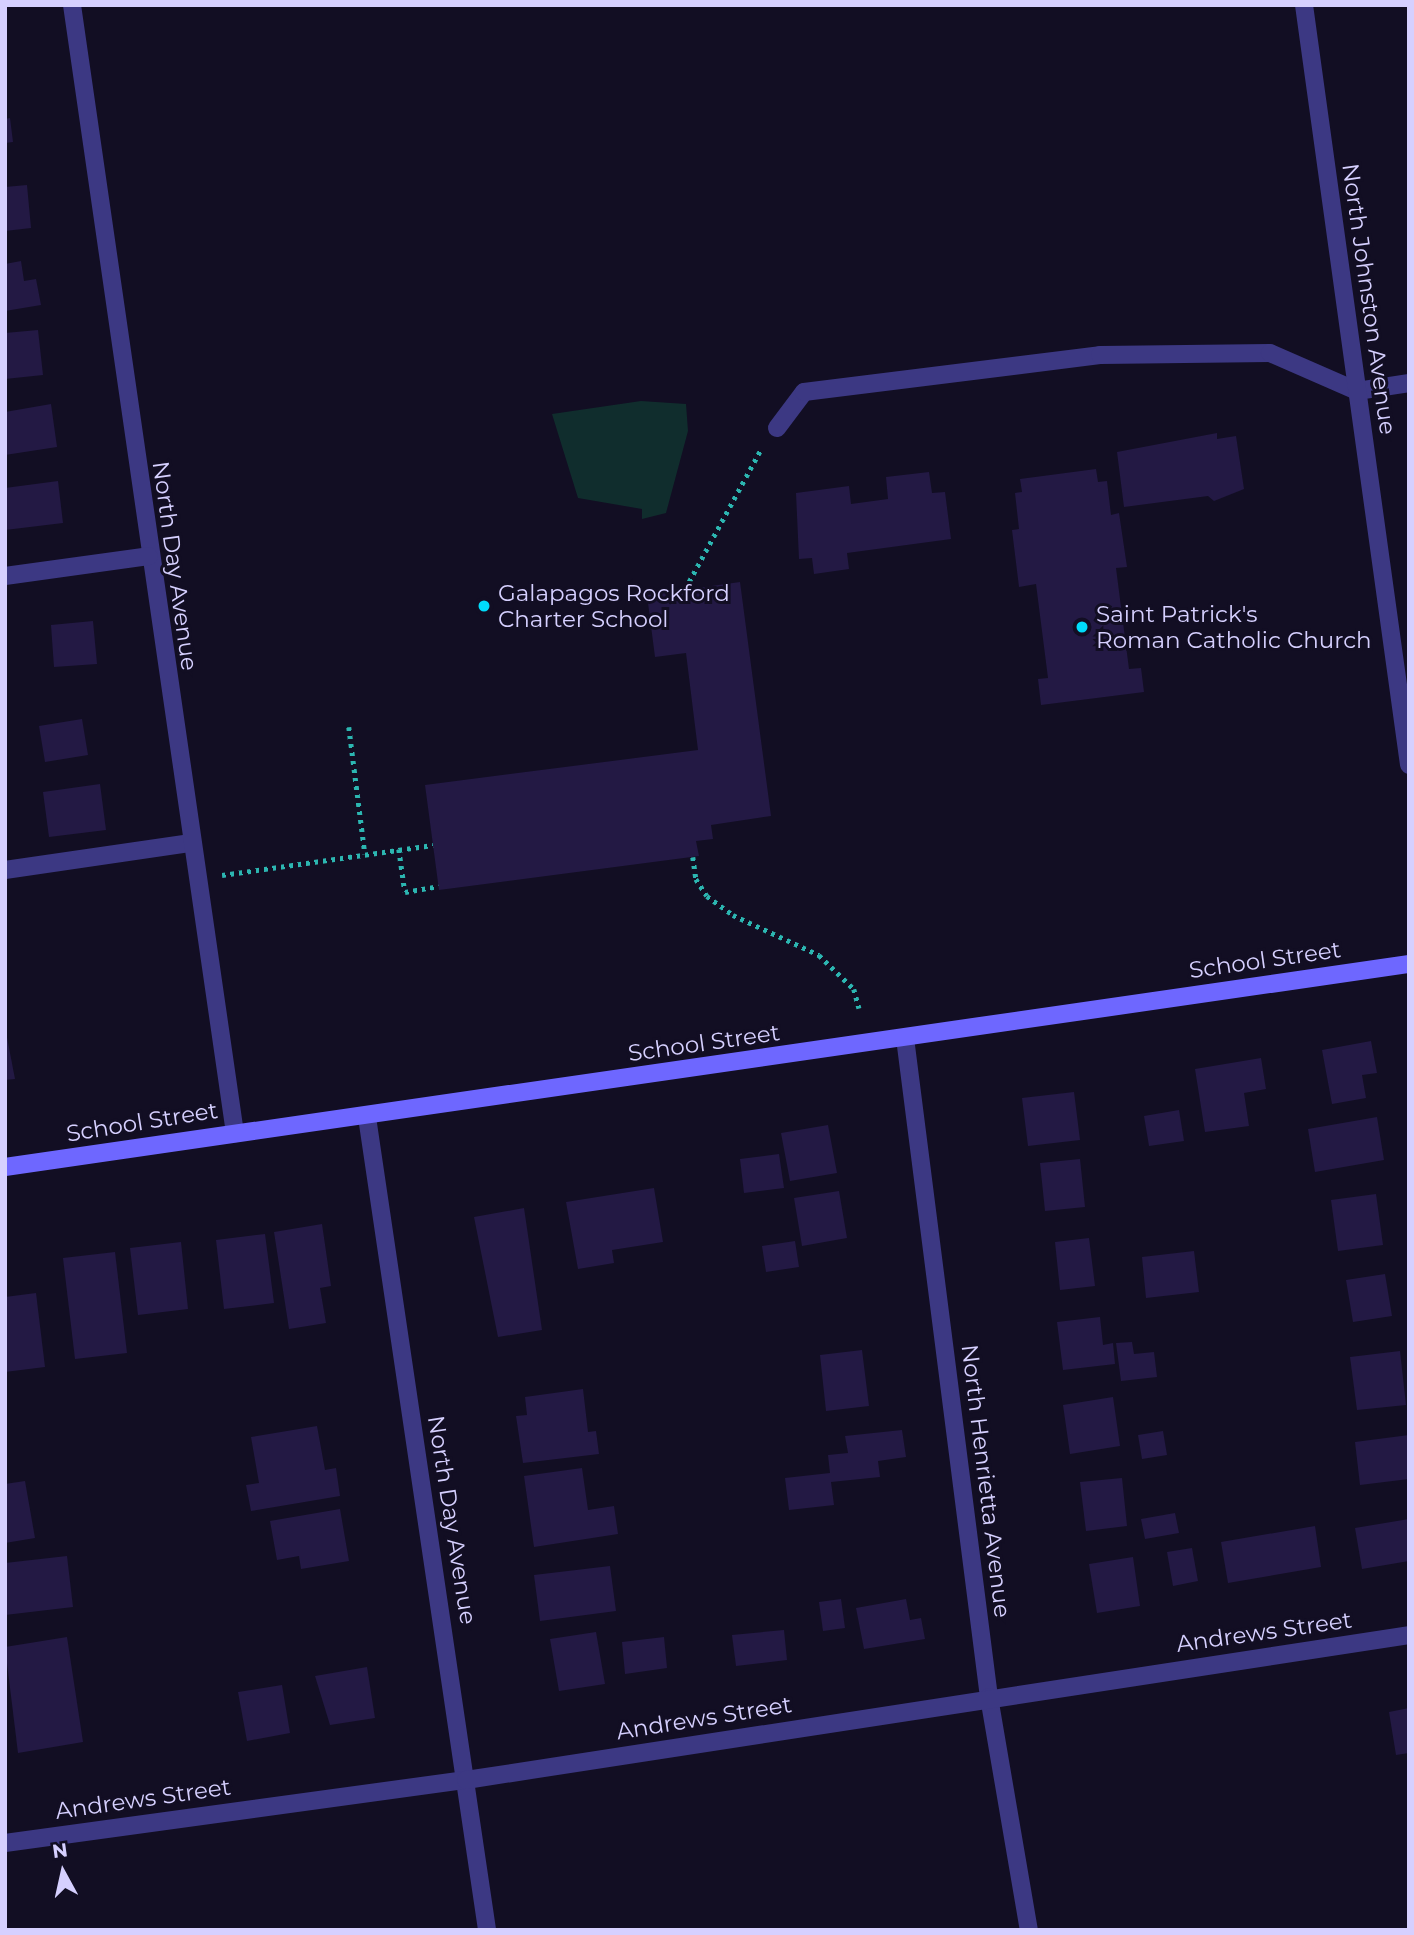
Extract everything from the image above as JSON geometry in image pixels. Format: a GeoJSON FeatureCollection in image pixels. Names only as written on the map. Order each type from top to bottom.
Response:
{"type":"FeatureCollection","features":[{"type":"Feature","properties":{"kind":"main road","name":"School Street"},"geometry":{"type":"LineString","coordinates":[[5,1167],[235,1133],[367,1117],[1409,964]]}},
{"type":"Feature","properties":{"kind":"street","name":"North Day Avenue"},"geometry":{"type":"LineString","coordinates":[[72,5],[149,556],[235,1133]]}},
{"type":"Feature","properties":{"kind":"street","name":"North Johnston Avenue"},"geometry":{"type":"LineString","coordinates":[[1304,5],[1409,765]]}},
{"type":"Feature","properties":{"kind":"street"},"geometry":{"type":"LineString","coordinates":[[777,428],[804,392],[1100,355],[1270,353],[1357,391],[1409,383]]}},
{"type":"Feature","properties":{"kind":"street"},"geometry":{"type":"LineString","coordinates":[[5,576],[149,556]]}},
{"type":"Feature","properties":{"kind":"street"},"geometry":{"type":"LineString","coordinates":[[5,870],[191,843]]}},
{"type":"Feature","properties":{"kind":"street","name":"North Henrietta Avenue"},"geometry":{"type":"LineString","coordinates":[[905,1038],[989,1697],[1028,1930]]}},
{"type":"Feature","properties":{"kind":"street","name":"North Day Avenue"},"geometry":{"type":"LineString","coordinates":[[367,1117],[487,1930]]}},
{"type":"Feature","properties":{"kind":"street","name":"Andrews Street"},"geometry":{"type":"LineString","coordinates":[[5,1843],[466,1780],[989,1697],[1409,1635]]}},
{"type":"Feature","properties":{"kind":"path"},"geometry":{"type":"LineString","coordinates":[[685,589],[747,468],[777,428]]}},
{"type":"Feature","properties":{"kind":"path"},"geometry":{"type":"LineString","coordinates":[[349,727],[365,854]]}},
{"type":"Feature","properties":{"kind":"path"},"geometry":{"type":"LineString","coordinates":[[197,879],[433,845]]}},
{"type":"Feature","properties":{"kind":"path"},"geometry":{"type":"LineString","coordinates":[[399,849],[405,892],[438,886]]}},
{"type":"Feature","properties":{"kind":"path"},"geometry":{"type":"LineString","coordinates":[[692,857],[707,896],[733,915],[819,954],[854,989],[859,1008]]}},
{"type":"Feature","properties":{"kind":"green space"},"geometry":{"type":"Polygon","coordinates":[[[641,401],[686,404],[688,431],[666,513],[642,519],[642,509],[578,498],[552,414],[641,401]]]}},
{"type":"Feature","properties":{"kind":"building"},"geometry":{"type":"Polygon","coordinates":[[[10,118],[13,142],[5,143],[5,119],[10,118]]]}},
{"type":"Feature","properties":{"kind":"building"},"geometry":{"type":"Polygon","coordinates":[[[27,185],[31,228],[5,231],[5,187],[27,185]]]}},
{"type":"Feature","properties":{"kind":"building"},"geometry":{"type":"Polygon","coordinates":[[[21,261],[24,281],[36,279],[41,305],[5,311],[5,264],[21,261]]]}},
{"type":"Feature","properties":{"kind":"building"},"geometry":{"type":"Polygon","coordinates":[[[38,330],[43,375],[5,379],[5,333],[38,330]]]}},
{"type":"Feature","properties":{"kind":"building"},"geometry":{"type":"Polygon","coordinates":[[[51,404],[57,447],[5,455],[5,412],[51,404]]]}},
{"type":"Feature","properties":{"kind":"building"},"geometry":{"type":"Polygon","coordinates":[[[1217,433],[1217,439],[1236,436],[1244,489],[1214,501],[1208,496],[1124,507],[1117,452],[1217,433]]]}},
{"type":"Feature","properties":{"kind":"building","name":"Saint Patrick's Roman Catholic Church"},"geometry":{"type":"Polygon","coordinates":[[[1096,469],[1098,482],[1107,481],[1111,515],[1119,513],[1127,567],[1116,568],[1129,669],[1141,668],[1144,692],[1041,705],[1038,679],[1048,678],[1036,584],[1019,587],[1012,530],[1019,529],[1015,493],[1022,492],[1020,479],[1096,469]]]}},
{"type":"Feature","properties":{"kind":"building"},"geometry":{"type":"Polygon","coordinates":[[[929,472],[932,493],[945,492],[951,539],[847,553],[849,569],[814,574],[812,558],[799,559],[796,493],[849,486],[851,504],[888,499],[886,477],[929,472]]]}},
{"type":"Feature","properties":{"kind":"building"},"geometry":{"type":"Polygon","coordinates":[[[58,481],[63,523],[5,530],[5,488],[58,481]]]}},
{"type":"Feature","properties":{"kind":"building"},"geometry":{"type":"Polygon","coordinates":[[[740,582],[771,816],[711,825],[713,839],[696,841],[699,856],[439,890],[425,785],[698,750],[686,653],[655,657],[647,595],[740,582]]]}},
{"type":"Feature","properties":{"kind":"building"},"geometry":{"type":"Polygon","coordinates":[[[93,621],[97,664],[54,667],[51,625],[93,621]]]}},
{"type":"Feature","properties":{"kind":"building"},"geometry":{"type":"Polygon","coordinates":[[[82,719],[88,755],[45,762],[39,726],[82,719]]]}},
{"type":"Feature","properties":{"kind":"building"},"geometry":{"type":"Polygon","coordinates":[[[100,784],[106,830],[49,837],[43,792],[100,784]]]}},
{"type":"Feature","properties":{"kind":"building"},"geometry":{"type":"Polygon","coordinates":[[[5,1027],[15,1079],[5,1080],[5,1027]]]}},
{"type":"Feature","properties":{"kind":"building"},"geometry":{"type":"Polygon","coordinates":[[[1371,1041],[1377,1073],[1362,1075],[1366,1098],[1332,1104],[1322,1050],[1371,1041]]]}},
{"type":"Feature","properties":{"kind":"building"},"geometry":{"type":"Polygon","coordinates":[[[1261,1058],[1266,1089],[1244,1093],[1249,1126],[1205,1132],[1195,1069],[1261,1058]]]}},
{"type":"Feature","properties":{"kind":"building"},"geometry":{"type":"Polygon","coordinates":[[[1074,1092],[1080,1140],[1028,1146],[1022,1098],[1074,1092]]]}},
{"type":"Feature","properties":{"kind":"building"},"geometry":{"type":"Polygon","coordinates":[[[1179,1110],[1184,1141],[1149,1146],[1144,1116],[1179,1110]]]}},
{"type":"Feature","properties":{"kind":"building"},"geometry":{"type":"Polygon","coordinates":[[[1377,1117],[1384,1160],[1315,1172],[1308,1129],[1377,1117]]]}},
{"type":"Feature","properties":{"kind":"building"},"geometry":{"type":"Polygon","coordinates":[[[828,1125],[837,1173],[790,1181],[781,1133],[828,1125]]]}},
{"type":"Feature","properties":{"kind":"building"},"geometry":{"type":"Polygon","coordinates":[[[779,1154],[784,1188],[744,1193],[740,1159],[779,1154]]]}},
{"type":"Feature","properties":{"kind":"building"},"geometry":{"type":"Polygon","coordinates":[[[1080,1159],[1085,1207],[1045,1211],[1040,1163],[1080,1159]]]}},
{"type":"Feature","properties":{"kind":"building"},"geometry":{"type":"Polygon","coordinates":[[[654,1188],[663,1242],[612,1250],[614,1263],[578,1269],[566,1202],[654,1188]]]}},
{"type":"Feature","properties":{"kind":"building"},"geometry":{"type":"Polygon","coordinates":[[[839,1191],[847,1238],[802,1246],[794,1198],[839,1191]]]}},
{"type":"Feature","properties":{"kind":"building"},"geometry":{"type":"Polygon","coordinates":[[[1376,1194],[1383,1245],[1338,1251],[1331,1200],[1376,1194]]]}},
{"type":"Feature","properties":{"kind":"building"},"geometry":{"type":"Polygon","coordinates":[[[524,1208],[542,1330],[498,1337],[474,1217],[524,1208]]]}},
{"type":"Feature","properties":{"kind":"building"},"geometry":{"type":"Polygon","coordinates":[[[322,1224],[331,1286],[320,1288],[326,1323],[289,1329],[274,1232],[322,1224]]]}},
{"type":"Feature","properties":{"kind":"building"},"geometry":{"type":"Polygon","coordinates":[[[265,1234],[274,1303],[224,1309],[216,1240],[265,1234]]]}},
{"type":"Feature","properties":{"kind":"building"},"geometry":{"type":"Polygon","coordinates":[[[1089,1238],[1095,1286],[1060,1290],[1055,1242],[1089,1238]]]}},
{"type":"Feature","properties":{"kind":"building"},"geometry":{"type":"Polygon","coordinates":[[[795,1241],[799,1267],[766,1272],[762,1246],[795,1241]]]}},
{"type":"Feature","properties":{"kind":"building"},"geometry":{"type":"Polygon","coordinates":[[[181,1242],[188,1309],[138,1315],[130,1248],[181,1242]]]}},
{"type":"Feature","properties":{"kind":"building"},"geometry":{"type":"Polygon","coordinates":[[[1194,1251],[1199,1292],[1146,1298],[1142,1257],[1194,1251]]]}},
{"type":"Feature","properties":{"kind":"building"},"geometry":{"type":"Polygon","coordinates":[[[115,1252],[127,1353],[75,1359],[63,1258],[115,1252]]]}},
{"type":"Feature","properties":{"kind":"building"},"geometry":{"type":"Polygon","coordinates":[[[1385,1274],[1392,1316],[1353,1322],[1346,1280],[1385,1274]]]}},
{"type":"Feature","properties":{"kind":"building"},"geometry":{"type":"Polygon","coordinates":[[[36,1293],[45,1367],[5,1372],[5,1297],[36,1293]]]}},
{"type":"Feature","properties":{"kind":"building"},"geometry":{"type":"Polygon","coordinates":[[[1100,1317],[1103,1345],[1113,1343],[1115,1364],[1063,1370],[1057,1322],[1100,1317]]]}},
{"type":"Feature","properties":{"kind":"building"},"geometry":{"type":"Polygon","coordinates":[[[1132,1342],[1134,1354],[1154,1352],[1157,1377],[1121,1381],[1116,1343],[1132,1342]]]}},
{"type":"Feature","properties":{"kind":"building"},"geometry":{"type":"Polygon","coordinates":[[[862,1350],[869,1406],[826,1411],[820,1355],[862,1350]]]}},
{"type":"Feature","properties":{"kind":"building"},"geometry":{"type":"Polygon","coordinates":[[[1400,1351],[1406,1405],[1357,1410],[1350,1357],[1400,1351]]]}},
{"type":"Feature","properties":{"kind":"building"},"geometry":{"type":"Polygon","coordinates":[[[583,1389],[588,1432],[596,1431],[599,1454],[523,1463],[516,1416],[527,1415],[525,1397],[583,1389]]]}},
{"type":"Feature","properties":{"kind":"building"},"geometry":{"type":"Polygon","coordinates":[[[1113,1397],[1120,1446],[1070,1454],[1063,1405],[1113,1397]]]}},
{"type":"Feature","properties":{"kind":"building"},"geometry":{"type":"Polygon","coordinates":[[[317,1426],[325,1470],[336,1468],[340,1496],[251,1511],[246,1485],[259,1483],[251,1437],[317,1426]]]}},
{"type":"Feature","properties":{"kind":"building"},"geometry":{"type":"Polygon","coordinates":[[[902,1430],[906,1457],[878,1461],[880,1477],[831,1482],[834,1505],[789,1510],[785,1478],[830,1473],[828,1455],[848,1453],[845,1436],[902,1430]]]}},
{"type":"Feature","properties":{"kind":"building"},"geometry":{"type":"Polygon","coordinates":[[[1163,1431],[1167,1455],[1142,1459],[1138,1435],[1163,1431]]]}},
{"type":"Feature","properties":{"kind":"building"},"geometry":{"type":"Polygon","coordinates":[[[1409,1435],[1409,1479],[1360,1485],[1355,1442],[1409,1435]]]}},
{"type":"Feature","properties":{"kind":"building"},"geometry":{"type":"Polygon","coordinates":[[[582,1468],[588,1510],[614,1506],[618,1534],[534,1547],[524,1476],[582,1468]]]}},
{"type":"Feature","properties":{"kind":"building"},"geometry":{"type":"Polygon","coordinates":[[[1122,1478],[1127,1526],[1086,1531],[1080,1482],[1122,1478]]]}},
{"type":"Feature","properties":{"kind":"building"},"geometry":{"type":"Polygon","coordinates":[[[25,1481],[35,1538],[5,1543],[5,1484],[25,1481]]]}},
{"type":"Feature","properties":{"kind":"building"},"geometry":{"type":"Polygon","coordinates":[[[340,1509],[349,1561],[301,1569],[299,1556],[277,1560],[270,1521],[340,1509]]]}},
{"type":"Feature","properties":{"kind":"building"},"geometry":{"type":"Polygon","coordinates":[[[1175,1513],[1179,1533],[1145,1539],[1141,1519],[1175,1513]]]}},
{"type":"Feature","properties":{"kind":"building"},"geometry":{"type":"Polygon","coordinates":[[[1409,1519],[1409,1561],[1362,1569],[1355,1528],[1409,1519]]]}},
{"type":"Feature","properties":{"kind":"building"},"geometry":{"type":"Polygon","coordinates":[[[1315,1526],[1321,1567],[1228,1583],[1221,1542],[1315,1526]]]}},
{"type":"Feature","properties":{"kind":"building"},"geometry":{"type":"Polygon","coordinates":[[[1192,1548],[1198,1581],[1173,1586],[1167,1552],[1192,1548]]]}},
{"type":"Feature","properties":{"kind":"building"},"geometry":{"type":"Polygon","coordinates":[[[67,1556],[73,1607],[5,1615],[5,1563],[67,1556]]]}},
{"type":"Feature","properties":{"kind":"building"},"geometry":{"type":"Polygon","coordinates":[[[1133,1557],[1140,1606],[1097,1613],[1089,1564],[1133,1557]]]}},
{"type":"Feature","properties":{"kind":"building"},"geometry":{"type":"Polygon","coordinates":[[[610,1566],[616,1611],[540,1621],[534,1575],[610,1566]]]}},
{"type":"Feature","properties":{"kind":"building"},"geometry":{"type":"Polygon","coordinates":[[[841,1599],[845,1628],[823,1631],[819,1602],[841,1599]]]}},
{"type":"Feature","properties":{"kind":"building"},"geometry":{"type":"Polygon","coordinates":[[[906,1599],[910,1620],[921,1618],[925,1639],[864,1649],[856,1608],[906,1599]]]}},
{"type":"Feature","properties":{"kind":"building"},"geometry":{"type":"Polygon","coordinates":[[[784,1630],[787,1660],[736,1666],[732,1635],[784,1630]]]}},
{"type":"Feature","properties":{"kind":"building"},"geometry":{"type":"Polygon","coordinates":[[[596,1632],[605,1684],[559,1691],[550,1639],[596,1632]]]}},
{"type":"Feature","properties":{"kind":"building"},"geometry":{"type":"Polygon","coordinates":[[[67,1637],[83,1742],[18,1753],[5,1647],[67,1637]]]}},
{"type":"Feature","properties":{"kind":"building"},"geometry":{"type":"Polygon","coordinates":[[[664,1637],[667,1668],[625,1674],[622,1642],[664,1637]]]}},
{"type":"Feature","properties":{"kind":"building"},"geometry":{"type":"Polygon","coordinates":[[[367,1667],[375,1718],[330,1725],[315,1676],[367,1667]]]}},
{"type":"Feature","properties":{"kind":"building"},"geometry":{"type":"Polygon","coordinates":[[[282,1685],[290,1733],[247,1741],[238,1692],[282,1685]]]}},
{"type":"Feature","properties":{"kind":"building"},"geometry":{"type":"Polygon","coordinates":[[[1409,1708],[1409,1753],[1396,1755],[1389,1712],[1409,1708]]]}},
{"type":"Feature","properties":{"kind":"place","name":"Galapagos Rockford Charter School"},"geometry":{"type":"Point","coordinates":[484,606]}},
{"type":"Feature","properties":{"kind":"place","name":"Saint Patrick's Roman Catholic Church"},"geometry":{"type":"Point","coordinates":[1082,627]}}]}
